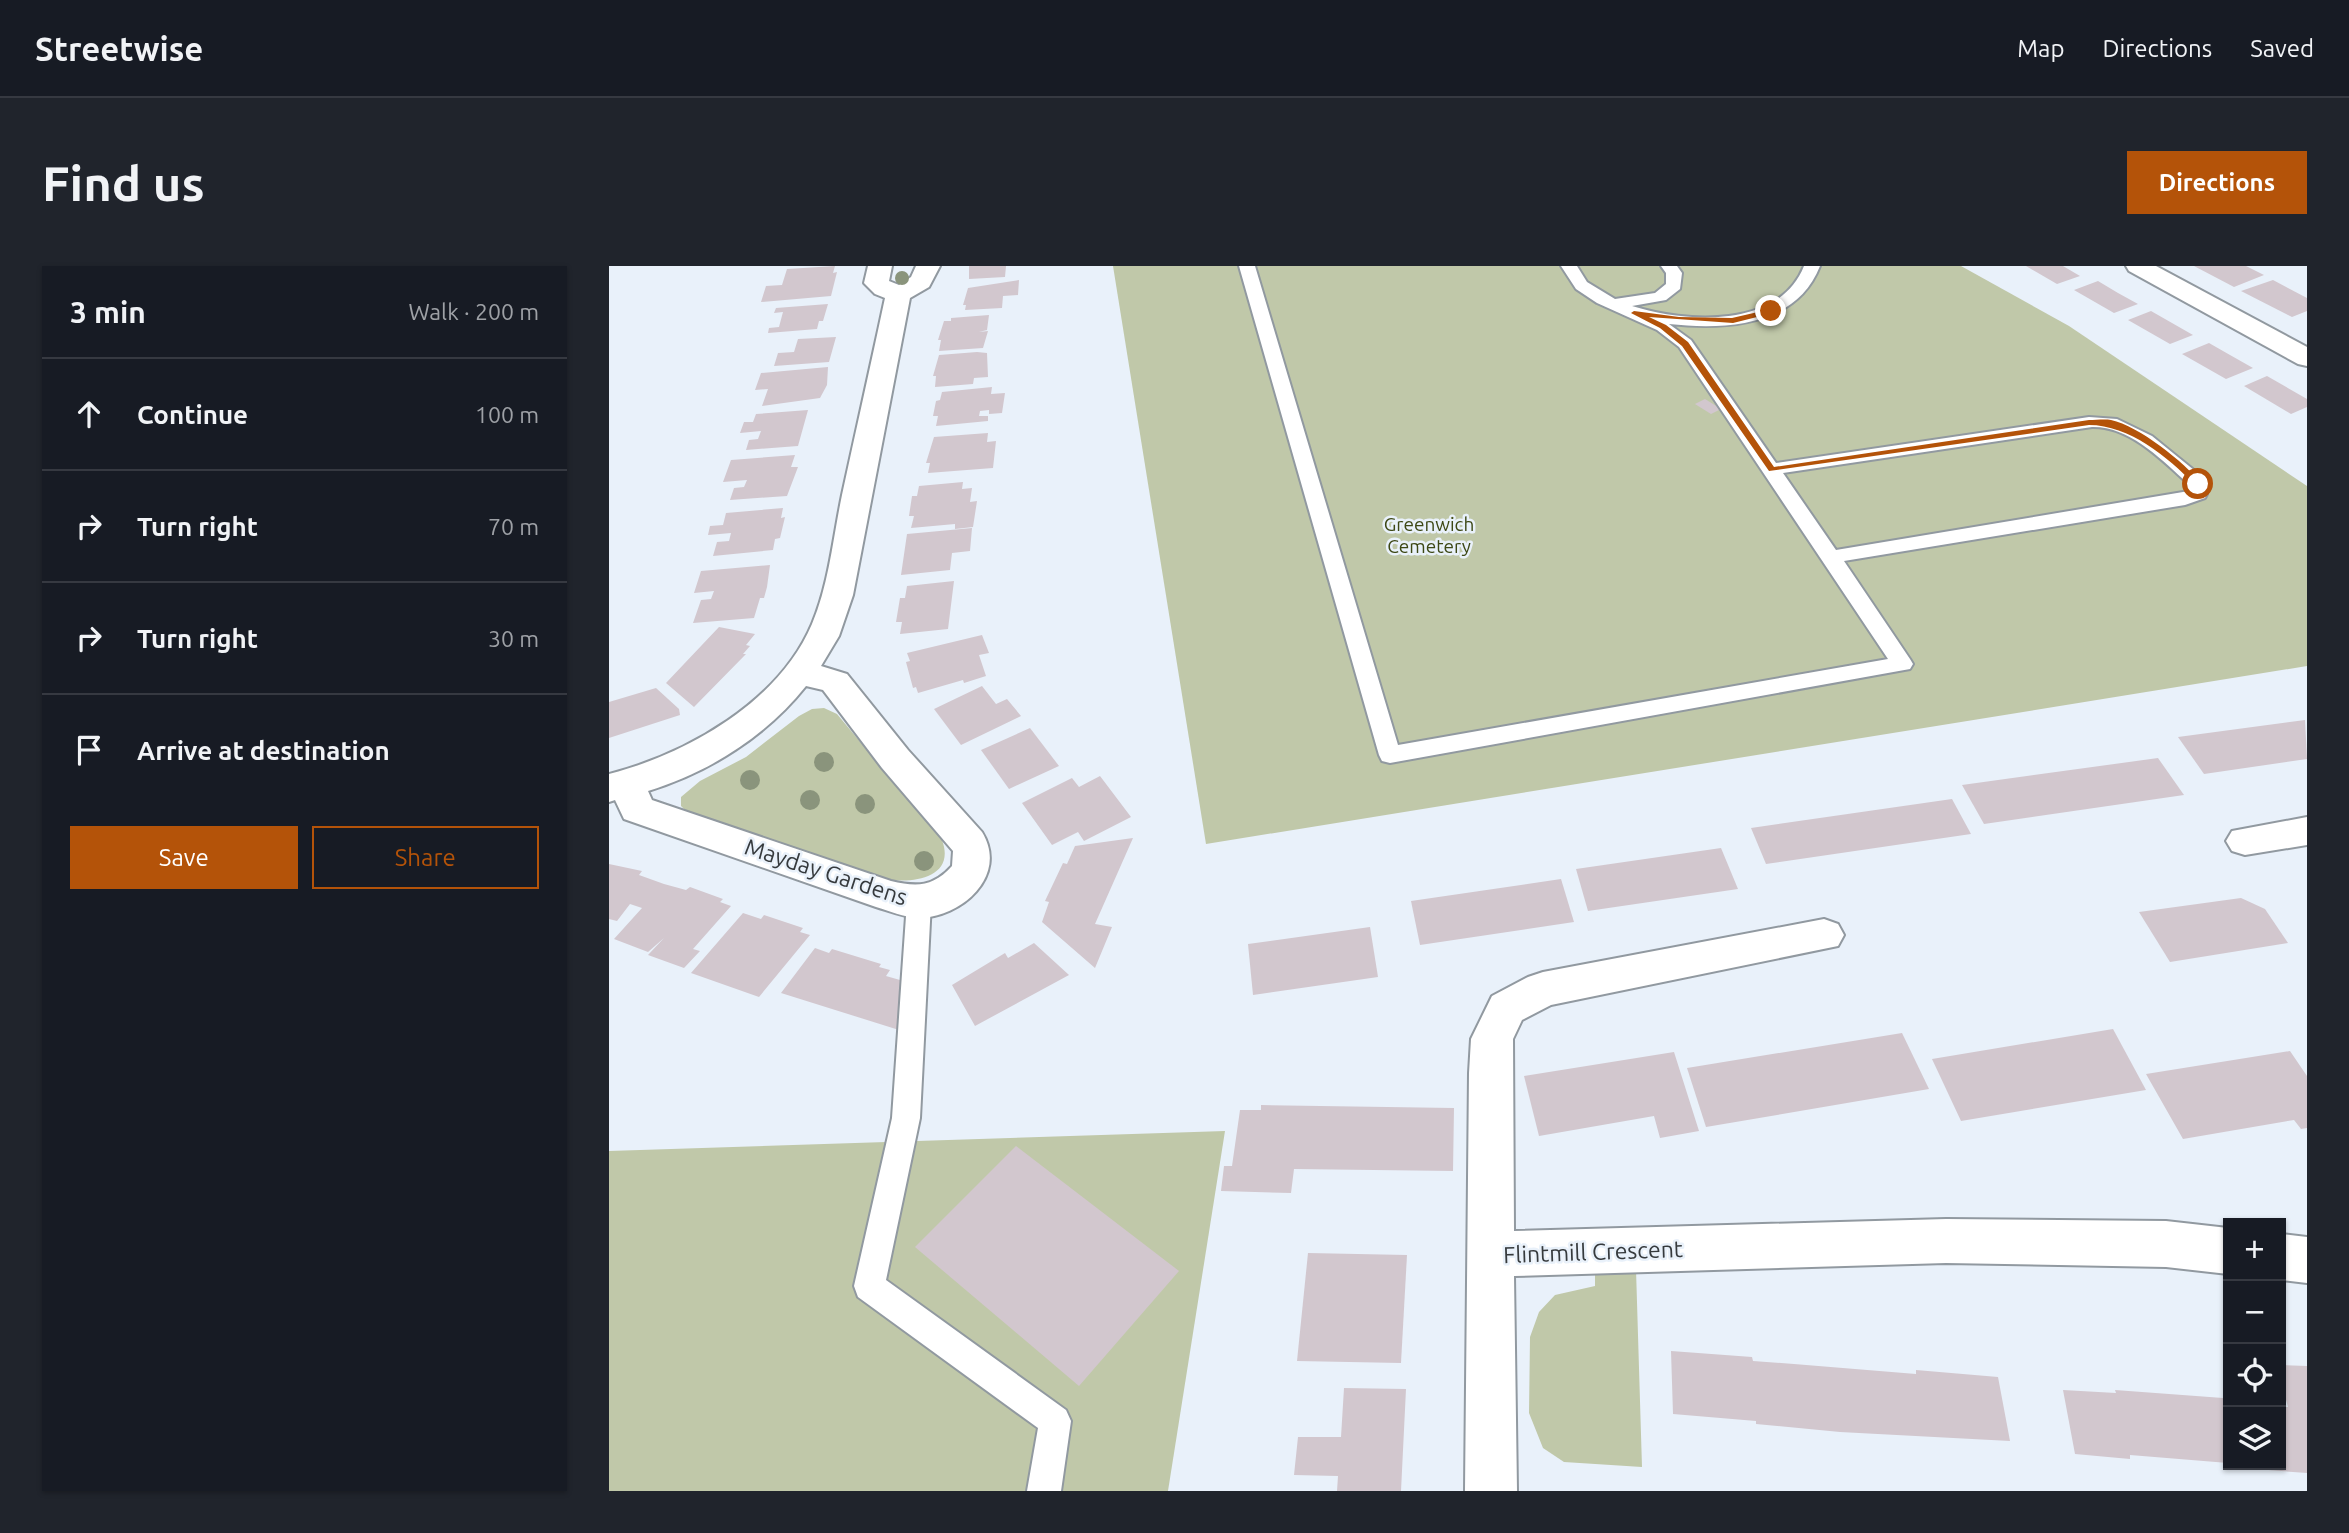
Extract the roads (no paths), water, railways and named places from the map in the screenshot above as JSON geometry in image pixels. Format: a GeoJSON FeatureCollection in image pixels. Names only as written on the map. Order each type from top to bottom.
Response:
{"type":"FeatureCollection","features":[{"type":"Feature","properties":{"kind":"street"},"geometry":{"type":"LineString","coordinates":[[880,266],[876,283],[883,291],[898,294],[916,288],[925,279],[928,266]]}},
{"type":"Feature","properties":{"kind":"street"},"geometry":{"type":"LineString","coordinates":[[2138,266],[2307,358]]}},
{"type":"Feature","properties":{"kind":"street","name":"Mayday Gardens"},"geometry":{"type":"LineString","coordinates":[[799,672],[835,682],[895,759],[972,849],[973,865],[965,877],[936,898],[919,902],[890,896],[637,809],[618,786],[680,765],[714,748],[750,722],[780,695],[824,634],[834,604],[898,294]]}},
{"type":"Feature","properties":{"kind":"street"},"geometry":{"type":"LineString","coordinates":[[2245,841],[2307,831]]}},
{"type":"Feature","properties":{"kind":"street","name":"Flintmill Crescent"},"geometry":{"type":"LineString","coordinates":[[1824,935],[1542,989],[1507,1008],[1492,1039],[1491,1254],[1946,1241],[2166,1244],[2223,1250]]}},
{"type":"Feature","properties":{"kind":"street"},"geometry":{"type":"LineString","coordinates":[[1491,1254],[1491,1491]]}},
{"type":"Feature","properties":{"kind":"street"},"geometry":{"type":"LineString","coordinates":[[2286,1257],[2307,1259]]}},
{"type":"Feature","properties":{"kind":"lane"},"geometry":{"type":"LineString","coordinates":[[1247,266],[1390,755],[1902,664],[1685,344],[1663,327],[1590,292],[1573,277],[1569,266]]}},
{"type":"Feature","properties":{"kind":"lane"},"geometry":{"type":"LineString","coordinates":[[1610,303],[1660,297],[1674,286],[1674,273],[1669,266]]}},
{"type":"Feature","properties":{"kind":"lane"},"geometry":{"type":"LineString","coordinates":[[1634,313],[1716,321],[1752,317],[1785,303],[1797,293],[1812,266]]}},
{"type":"Feature","properties":{"kind":"lane"},"geometry":{"type":"LineString","coordinates":[[1772,470],[2075,424],[2110,422],[2131,431],[2185,470],[2198,484],[2198,494],[2185,499],[1831,557]]}},
{"type":"Feature","properties":{"kind":"lane"},"geometry":{"type":"LineString","coordinates":[[919,902],[906,1118],[869,1286],[1055,1421],[1044,1491]]}},
{"type":"Feature","properties":{"kind":"park label","name":"Greenwich Cemetery"},"geometry":{"type":"Point","coordinates":[1429,535]}}]}
